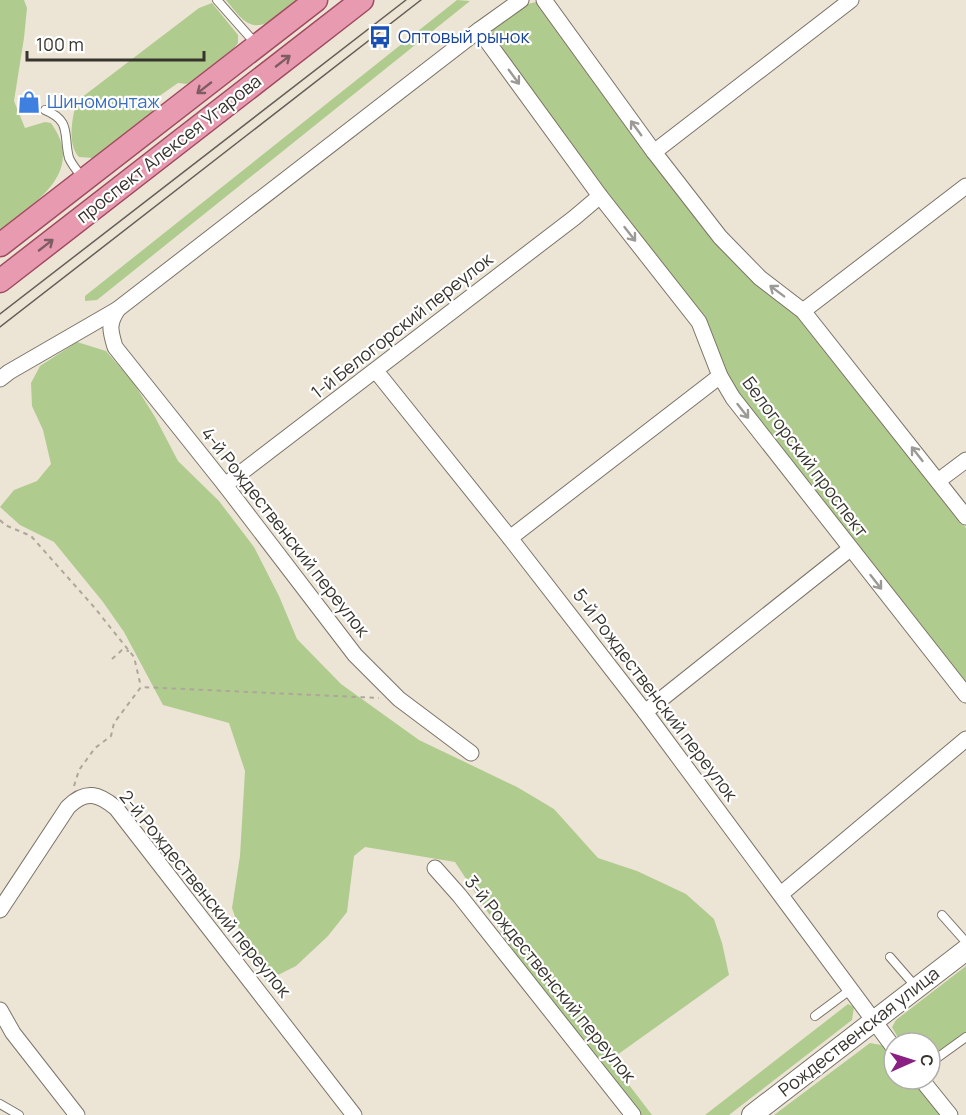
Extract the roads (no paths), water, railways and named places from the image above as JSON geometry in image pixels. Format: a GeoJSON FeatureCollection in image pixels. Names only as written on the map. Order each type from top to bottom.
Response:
{"type":"FeatureCollection","features":[{"type":"Feature","properties":{"kind":"main road","name":"проспект Алексея Угарова"},"geometry":{"type":"LineString","coordinates":[[0,246],[316,0]]}},
{"type":"Feature","properties":{"kind":"main road","name":"проспект Алексея Угарова"},"geometry":{"type":"LineString","coordinates":[[0,281],[331,9],[362,0]]}},
{"type":"Feature","properties":{"kind":"main road","name":"Рождественская улица"},"geometry":{"type":"LineString","coordinates":[[752,1115],[966,950]]}},
{"type":"Feature","properties":{"kind":"street"},"geometry":{"type":"LineString","coordinates":[[0,379],[118,309],[521,0]]}},
{"type":"Feature","properties":{"kind":"street"},"geometry":{"type":"LineString","coordinates":[[544,0],[654,152],[720,237],[760,278],[803,311],[966,517]]}},
{"type":"Feature","properties":{"kind":"street"},"geometry":{"type":"LineString","coordinates":[[654,152],[851,0]]}},
{"type":"Feature","properties":{"kind":"street","name":"Белогорский проспект"},"geometry":{"type":"LineString","coordinates":[[479,30],[600,196],[699,322],[720,376],[733,398],[966,695]]}},
{"type":"Feature","properties":{"kind":"street"},"geometry":{"type":"LineString","coordinates":[[803,311],[966,186]]}},
{"type":"Feature","properties":{"kind":"street","name":"1-й Белогорский переулок"},"geometry":{"type":"LineString","coordinates":[[225,485],[376,371],[600,196]]}},
{"type":"Feature","properties":{"kind":"street","name":"4-й Рождественский переулок"},"geometry":{"type":"LineString","coordinates":[[118,309],[110,321],[115,347],[356,655],[399,699],[471,753]]}},
{"type":"Feature","properties":{"kind":"street","name":"5-й Рождественский переулок"},"geometry":{"type":"LineString","coordinates":[[376,371],[645,712],[882,1033]]}},
{"type":"Feature","properties":{"kind":"street"},"geometry":{"type":"LineString","coordinates":[[510,538],[720,376]]}},
{"type":"Feature","properties":{"kind":"street"},"geometry":{"type":"LineString","coordinates":[[938,481],[966,459]]}},
{"type":"Feature","properties":{"kind":"street"},"geometry":{"type":"LineString","coordinates":[[645,712],[850,549]]}},
{"type":"Feature","properties":{"kind":"street"},"geometry":{"type":"LineString","coordinates":[[781,894],[966,739]]}},
{"type":"Feature","properties":{"kind":"street","name":"2-й Рождественский переулок"},"geometry":{"type":"LineString","coordinates":[[0,910],[74,801],[82,796],[101,796],[116,808],[354,1115]]}},
{"type":"Feature","properties":{"kind":"street","name":"3-й Рождественский переулок"},"geometry":{"type":"LineString","coordinates":[[435,868],[633,1115]]}},
{"type":"Feature","properties":{"kind":"street"},"geometry":{"type":"LineString","coordinates":[[0,1010],[13,1033],[77,1115]]}},
{"type":"Feature","properties":{"kind":"street"},"geometry":{"type":"LineString","coordinates":[[931,1091],[950,1115]]}},
{"type":"Feature","properties":{"kind":"lane"},"geometry":{"type":"LineString","coordinates":[[217,0],[258,46]]}},
{"type":"Feature","properties":{"kind":"lane"},"geometry":{"type":"LineString","coordinates":[[45,110],[57,115],[64,125],[70,160],[84,180]]}},
{"type":"Feature","properties":{"kind":"lane"},"geometry":{"type":"LineString","coordinates":[[942,915],[966,942]]}},
{"type":"Feature","properties":{"kind":"lane"},"geometry":{"type":"LineString","coordinates":[[890,957],[916,987]]}},
{"type":"Feature","properties":{"kind":"lane"},"geometry":{"type":"LineString","coordinates":[[816,1016],[850,990]]}},
{"type":"Feature","properties":{"kind":"lane"},"geometry":{"type":"LineString","coordinates":[[942,1054],[966,1037]]}},
{"type":"Feature","properties":{"kind":"lane"},"geometry":{"type":"LineString","coordinates":[[0,1104],[19,1115]]}},
{"type":"Feature","properties":{"kind":"tram line"},"geometry":{"type":"LineString","coordinates":[[0,314],[406,0]]}},
{"type":"Feature","properties":{"kind":"tram line"},"geometry":{"type":"LineString","coordinates":[[0,327],[421,0]]}},
{"type":"Feature","properties":{"kind":"place","name":"Оптовый рынок"},"geometry":{"type":"Point","coordinates":[380,37]}},
{"type":"Feature","properties":{"kind":"place","name":"Шиномонтаж"},"geometry":{"type":"Point","coordinates":[29,102]}}]}
